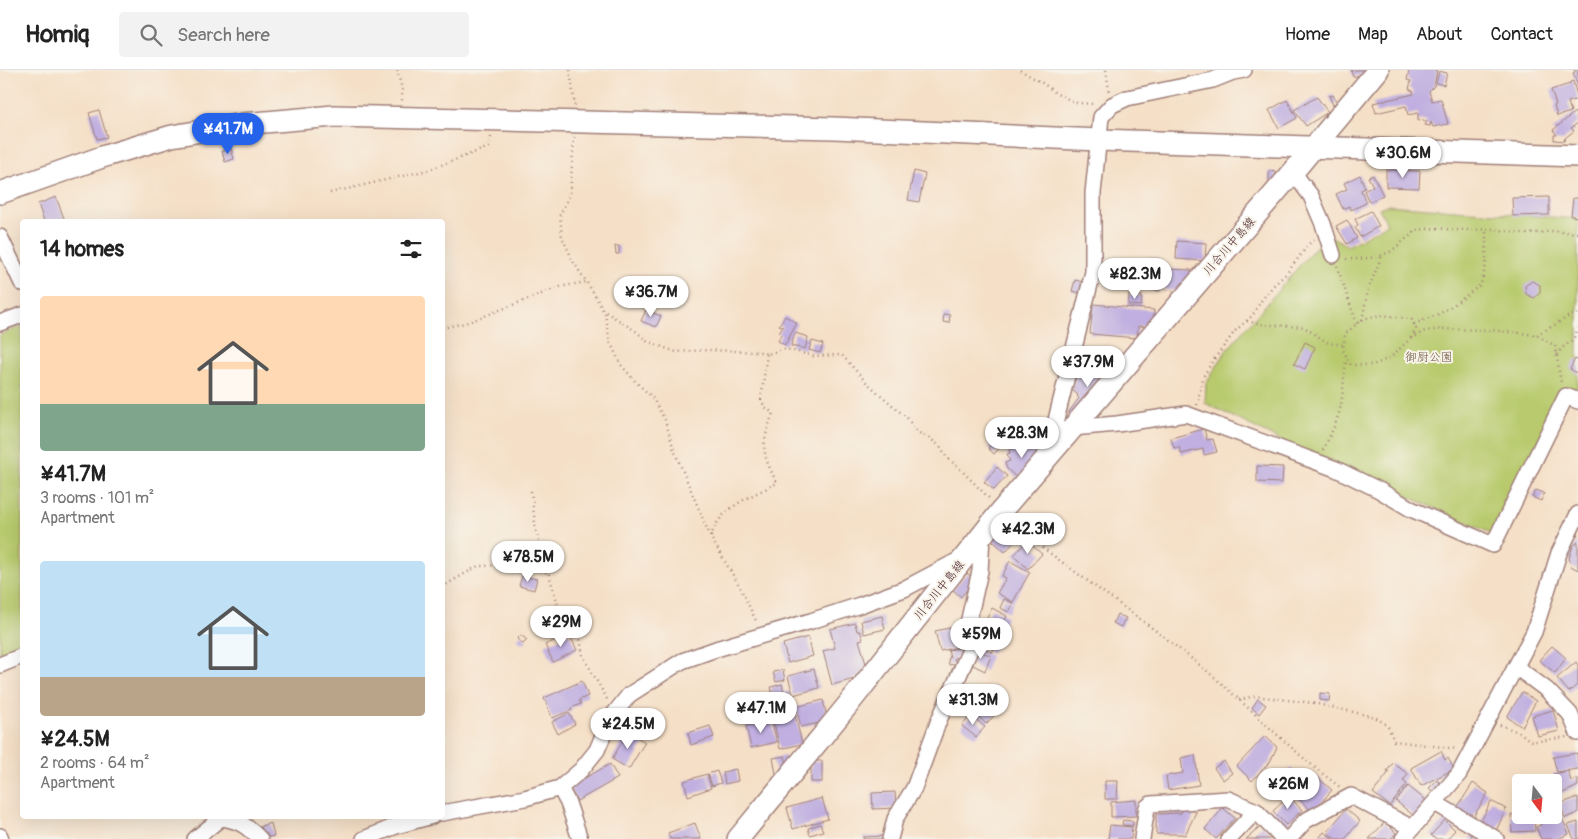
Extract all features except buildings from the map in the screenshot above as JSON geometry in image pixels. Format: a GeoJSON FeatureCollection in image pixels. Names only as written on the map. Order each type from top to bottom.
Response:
{"type":"FeatureCollection","features":[{"type":"Feature","properties":{"kind":"street"},"geometry":{"type":"LineString","coordinates":[[1244,70],[1213,80],[1127,98],[1112,105],[1101,117],[1093,193],[1093,272],[1053,432],[1066,435],[1117,424],[1186,414],[1336,469],[1379,490],[1411,509],[1494,545],[1572,399]]}},
{"type":"Feature","properties":{"kind":"street","name":"川合川中島線"},"geometry":{"type":"LineString","coordinates":[[738,839],[847,706],[1001,512],[1293,172],[1378,70]]}},
{"type":"Feature","properties":{"kind":"street"},"geometry":{"type":"LineString","coordinates":[[0,193],[105,156],[172,136],[242,124],[334,116],[834,128],[1099,140],[1578,156]]}},
{"type":"Feature","properties":{"kind":"street"},"geometry":{"type":"LineString","coordinates":[[1293,172],[1311,196],[1333,255]]}},
{"type":"Feature","properties":{"kind":"street"},"geometry":{"type":"LineString","coordinates":[[0,237],[20,279]]}},
{"type":"Feature","properties":{"kind":"street"},"geometry":{"type":"LineString","coordinates":[[0,323],[20,316]]}},
{"type":"Feature","properties":{"kind":"street"},"geometry":{"type":"LineString","coordinates":[[1289,839],[1305,822],[1351,796],[1407,834],[1435,803],[1460,774],[1534,632],[1558,553],[1578,514]]}},
{"type":"Feature","properties":{"kind":"street"},"geometry":{"type":"LineString","coordinates":[[890,839],[895,819],[914,788],[939,720],[970,650],[969,619],[980,571],[982,536]]}},
{"type":"Feature","properties":{"kind":"street"},"geometry":{"type":"LineString","coordinates":[[445,813],[525,798],[560,788],[581,770],[597,750],[610,720],[629,695],[682,661],[828,616],[904,589],[967,555]]}},
{"type":"Feature","properties":{"kind":"street"},"geometry":{"type":"LineString","coordinates":[[0,665],[20,657]]}},
{"type":"Feature","properties":{"kind":"street"},"geometry":{"type":"LineString","coordinates":[[1516,667],[1547,690],[1570,714],[1573,734]]}},
{"type":"Feature","properties":{"kind":"street"},"geometry":{"type":"LineString","coordinates":[[560,788],[568,803],[580,839]]}},
{"type":"Feature","properties":{"kind":"street"},"geometry":{"type":"LineString","coordinates":[[1142,839],[1147,807],[1151,804],[1228,799],[1256,811],[1283,839]]}},
{"type":"Feature","properties":{"kind":"street"},"geometry":{"type":"LineString","coordinates":[[1435,803],[1496,839]]}},
{"type":"Feature","properties":{"kind":"street"},"geometry":{"type":"LineString","coordinates":[[1229,839],[1256,811]]}},
{"type":"Feature","properties":{"kind":"street"},"geometry":{"type":"LineString","coordinates":[[195,839],[219,819]]}},
{"type":"Feature","properties":{"kind":"street"},"geometry":{"type":"LineString","coordinates":[[230,819],[250,829],[260,839]]}},
{"type":"Feature","properties":{"kind":"street"},"geometry":{"type":"LineString","coordinates":[[364,839],[396,826],[421,819]]}},
{"type":"Feature","properties":{"kind":"path"},"geometry":{"type":"LineString","coordinates":[[397,70],[402,89],[403,118]]}},
{"type":"Feature","properties":{"kind":"path"},"geometry":{"type":"LineString","coordinates":[[570,70],[575,102],[575,122],[570,194],[560,215],[562,237],[574,263],[604,310],[610,342],[621,365],[652,397],[665,420],[674,450],[711,538],[740,587],[764,635]]}},
{"type":"Feature","properties":{"kind":"path"},"geometry":{"type":"LineString","coordinates":[[1020,70],[1057,94],[1077,103],[1112,105],[1106,70]]}},
{"type":"Feature","properties":{"kind":"path"},"geometry":{"type":"LineString","coordinates":[[330,193],[428,170],[489,147],[492,120]]}},
{"type":"Feature","properties":{"kind":"path"},"geometry":{"type":"LineString","coordinates":[[1333,255],[1345,259],[1377,257],[1404,242],[1417,230],[1436,228],[1457,230],[1486,229],[1528,234],[1553,231],[1578,232]]}},
{"type":"Feature","properties":{"kind":"path"},"geometry":{"type":"LineString","coordinates":[[1414,324],[1441,313],[1481,284],[1486,266],[1486,229]]}},
{"type":"Feature","properties":{"kind":"path"},"geometry":{"type":"LineString","coordinates":[[1196,418],[1203,376],[1236,330],[1247,321],[1309,244],[1325,230]]}},
{"type":"Feature","properties":{"kind":"path"},"geometry":{"type":"LineString","coordinates":[[1333,255],[1357,324]]}},
{"type":"Feature","properties":{"kind":"path"},"geometry":{"type":"LineString","coordinates":[[1362,320],[1368,290],[1382,255]]}},
{"type":"Feature","properties":{"kind":"path"},"geometry":{"type":"LineString","coordinates":[[445,327],[469,322],[559,287],[586,282]]}},
{"type":"Feature","properties":{"kind":"path"},"geometry":{"type":"LineString","coordinates":[[604,310],[647,340],[676,352],[709,350],[761,352],[767,354],[786,349],[813,356],[842,355],[866,382],[907,418],[917,432],[940,446],[947,458],[1001,512],[1053,557],[1130,612],[1213,677],[1312,767],[1351,796]]}},
{"type":"Feature","properties":{"kind":"path"},"geometry":{"type":"LineString","coordinates":[[1537,335],[1578,313]]}},
{"type":"Feature","properties":{"kind":"path"},"geometry":{"type":"LineString","coordinates":[[1411,338],[1416,329],[1412,320],[1401,317],[1380,316],[1362,320],[1345,334],[1343,350],[1351,364],[1373,365],[1390,358],[1411,338],[1425,331],[1442,329],[1491,330],[1537,335],[1556,346],[1560,382],[1572,399]]}},
{"type":"Feature","properties":{"kind":"path"},"geometry":{"type":"LineString","coordinates":[[1247,321],[1258,324],[1304,326],[1328,343],[1344,345]]}},
{"type":"Feature","properties":{"kind":"path"},"geometry":{"type":"LineString","coordinates":[[1557,356],[1562,348],[1573,340],[1578,328]]}},
{"type":"Feature","properties":{"kind":"path"},"geometry":{"type":"LineString","coordinates":[[711,538],[714,526],[729,509],[777,483],[768,465],[763,447],[774,413],[765,407],[762,400],[767,354]]}},
{"type":"Feature","properties":{"kind":"path"},"geometry":{"type":"LineString","coordinates":[[1318,463],[1339,412],[1347,357]]}},
{"type":"Feature","properties":{"kind":"path"},"geometry":{"type":"LineString","coordinates":[[531,492],[536,531],[560,612],[579,632],[583,656],[615,713]]}},
{"type":"Feature","properties":{"kind":"path"},"geometry":{"type":"LineString","coordinates":[[445,585],[478,566],[514,565],[548,574]]}},
{"type":"Feature","properties":{"kind":"path"},"geometry":{"type":"LineString","coordinates":[[1239,700],[1255,696],[1313,703],[1375,717],[1388,726],[1394,740],[1452,748],[1470,754]]}},
{"type":"Feature","properties":{"kind":"path"},"geometry":{"type":"LineString","coordinates":[[1488,721],[1521,733],[1530,741],[1573,734]]}},
{"type":"Feature","properties":{"kind":"green space","name":"御厨公園"},"geometry":{"type":"Polygon","coordinates":[[[1387,205],[1578,219],[1578,389],[1577,391],[1564,390],[1493,534],[1300,450],[1205,403],[1206,384],[1226,351],[1320,242],[1332,237],[1348,246],[1387,224],[1379,208],[1387,205]]]}},
{"type":"Feature","properties":{"kind":"green space"},"geometry":{"type":"Polygon","coordinates":[[[20,327],[20,646],[0,654],[0,335],[20,327]]]}}]}
